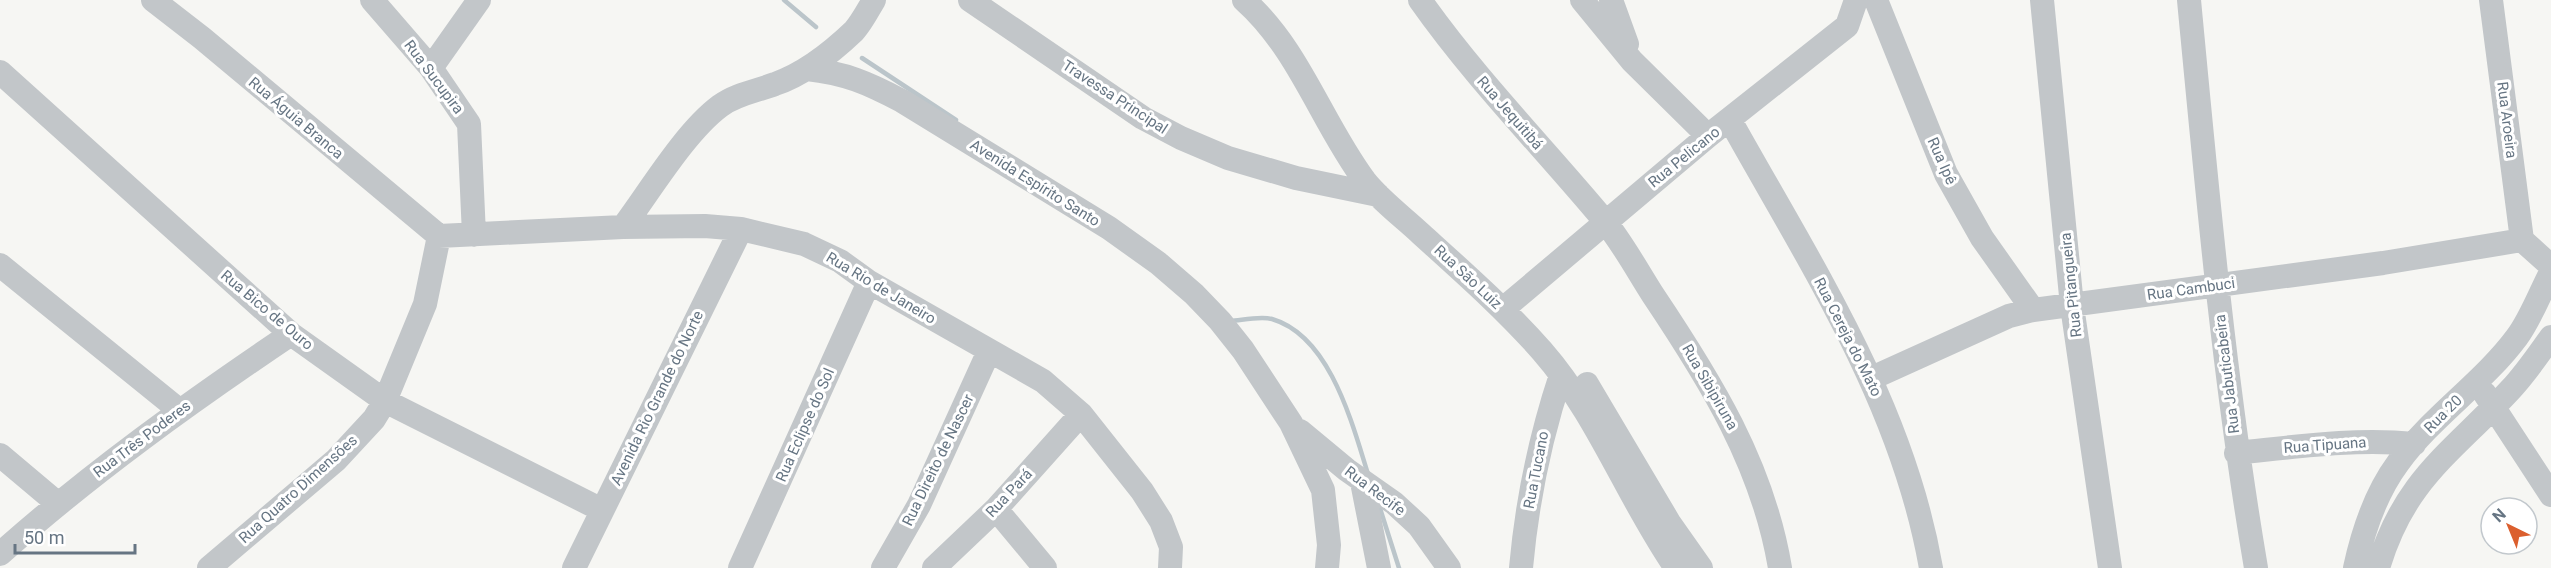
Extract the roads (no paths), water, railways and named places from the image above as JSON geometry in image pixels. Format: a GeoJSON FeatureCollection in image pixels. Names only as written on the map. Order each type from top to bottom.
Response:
{"type":"FeatureCollection","features":[{"type":"Feature","properties":{"kind":"street","name":"Rua Águia Branca"},"geometry":{"type":"LineString","coordinates":[[153,0],[202,38],[439,236]]}},
{"type":"Feature","properties":{"kind":"street","name":"Rua Sucupira"},"geometry":{"type":"LineString","coordinates":[[372,0],[431,68],[469,124],[474,235]]}},
{"type":"Feature","properties":{"kind":"street"},"geometry":{"type":"LineString","coordinates":[[623,227],[693,131],[708,115],[722,103],[789,79],[807,69],[855,30],[874,0]]}},
{"type":"Feature","properties":{"kind":"street","name":"Travessa Principal"},"geometry":{"type":"LineString","coordinates":[[969,0],[1143,117],[1181,138],[1228,158],[1296,178],[1378,195]]}},
{"type":"Feature","properties":{"kind":"street","name":"Rua São Luiz"},"geometry":{"type":"LineString","coordinates":[[1244,0],[1261,15],[1283,41],[1331,129],[1353,164],[1378,195],[1556,342],[1587,384],[1670,524],[1701,568]]}},
{"type":"Feature","properties":{"kind":"street","name":"Rua Jequitibá"},"geometry":{"type":"LineString","coordinates":[[1420,0],[1483,82],[1605,222]]}},
{"type":"Feature","properties":{"kind":"street"},"geometry":{"type":"LineString","coordinates":[[1582,0],[1632,61],[1708,136]]}},
{"type":"Feature","properties":{"kind":"street"},"geometry":{"type":"LineString","coordinates":[[1611,0],[1632,61]]}},
{"type":"Feature","properties":{"kind":"street","name":"Rua Pelicano"},"geometry":{"type":"LineString","coordinates":[[1508,304],[1708,136],[1846,26],[1856,0]]}},
{"type":"Feature","properties":{"kind":"street","name":"Rua Ipê"},"geometry":{"type":"LineString","coordinates":[[1876,0],[1946,174],[1982,238],[2033,310]]}},
{"type":"Feature","properties":{"kind":"street","name":"Rua Pitangueira"},"geometry":{"type":"LineString","coordinates":[[2042,0],[2072,306],[2110,568]]}},
{"type":"Feature","properties":{"kind":"street","name":"Rua Jabuticabeira"},"geometry":{"type":"LineString","coordinates":[[2189,0],[2236,453],[2256,568]]}},
{"type":"Feature","properties":{"kind":"street","name":"Rua Aroeira"},"geometry":{"type":"LineString","coordinates":[[2491,0],[2522,240]]}},
{"type":"Feature","properties":{"kind":"street"},"geometry":{"type":"LineString","coordinates":[[431,68],[474,2]]}},
{"type":"Feature","properties":{"kind":"street","name":"Avenida Espírito Santo"},"geometry":{"type":"LineString","coordinates":[[807,69],[835,72],[869,84],[902,101],[1109,228],[1158,263],[1194,294],[1244,350],[1291,423],[1323,490],[1329,545],[1328,568]]}},
{"type":"Feature","properties":{"kind":"street","name":"Rua Bico de Ouro"},"geometry":{"type":"LineString","coordinates":[[0,72],[291,334],[385,401],[602,510]]}},
{"type":"Feature","properties":{"kind":"street","name":"Rua Cereja do Mato"},"geometry":{"type":"LineString","coordinates":[[1730,120],[1872,378],[1892,427],[1917,501],[1931,568]]}},
{"type":"Feature","properties":{"kind":"street","name":"Rua Sibipiruna"},"geometry":{"type":"LineString","coordinates":[[1605,222],[1697,360],[1733,425],[1761,490],[1780,568]]}},
{"type":"Feature","properties":{"kind":"street","name":"Rua Rio de Janeiro"},"geometry":{"type":"LineString","coordinates":[[439,236],[623,227],[705,226],[741,229],[804,244],[840,261],[869,282],[1043,381],[1081,414],[1142,491],[1161,521],[1171,547],[1170,568]]}},
{"type":"Feature","properties":{"kind":"street","name":"Avenida Rio Grande do Norte"},"geometry":{"type":"LineString","coordinates":[[574,568],[741,229]]}},
{"type":"Feature","properties":{"kind":"street","name":"Rua Quatro Dimensões"},"geometry":{"type":"LineString","coordinates":[[209,568],[336,460],[374,419],[385,401],[425,304],[439,236]]}},
{"type":"Feature","properties":{"kind":"street"},"geometry":{"type":"LineString","coordinates":[[2522,240],[2551,266]]}},
{"type":"Feature","properties":{"kind":"street","name":"Rua Cambuci"},"geometry":{"type":"LineString","coordinates":[[1872,378],[2009,316],[2033,310],[2383,263],[2522,240]]}},
{"type":"Feature","properties":{"kind":"street"},"geometry":{"type":"LineString","coordinates":[[0,265],[179,410]]}},
{"type":"Feature","properties":{"kind":"street","name":"Rua 20"},"geometry":{"type":"LineString","coordinates":[[2355,568],[2370,516],[2383,486],[2414,444],[2518,335],[2551,272]]}},
{"type":"Feature","properties":{"kind":"street","name":"Rua Eclipse do Sol"},"geometry":{"type":"LineString","coordinates":[[740,568],[869,282]]}},
{"type":"Feature","properties":{"kind":"street","name":"Rua São Luiz"},"geometry":{"type":"LineString","coordinates":[[1508,304],[1561,375],[1676,568]]}},
{"type":"Feature","properties":{"kind":"street","name":"Rua Três Poderes"},"geometry":{"type":"LineString","coordinates":[[0,554],[57,503],[179,410],[291,334]]}},
{"type":"Feature","properties":{"kind":"street","name":"Rua 20"},"geometry":{"type":"LineString","coordinates":[[2378,568],[2386,540],[2409,496],[2433,466],[2517,382],[2551,337]]}},
{"type":"Feature","properties":{"kind":"street","name":"Rua Direito de Nascer"},"geometry":{"type":"LineString","coordinates":[[883,568],[919,505],[989,351]]}},
{"type":"Feature","properties":{"kind":"street","name":"Rua Tucano"},"geometry":{"type":"LineString","coordinates":[[1521,568],[1530,490],[1546,418],[1561,375]]}},
{"type":"Feature","properties":{"kind":"street"},"geometry":{"type":"LineString","coordinates":[[2476,381],[2551,495]]}},
{"type":"Feature","properties":{"kind":"street","name":"Rua Pará"},"geometry":{"type":"LineString","coordinates":[[934,568],[996,509],[1081,414]]}},
{"type":"Feature","properties":{"kind":"street","name":"Rua Recife"},"geometry":{"type":"LineString","coordinates":[[1291,423],[1362,482],[1394,502],[1419,526],[1449,568]]}},
{"type":"Feature","properties":{"kind":"street","name":"Rua Tipuana"},"geometry":{"type":"LineString","coordinates":[[2236,453],[2349,442],[2386,441],[2414,444]]}},
{"type":"Feature","properties":{"kind":"street"},"geometry":{"type":"LineString","coordinates":[[0,455],[57,503]]}},
{"type":"Feature","properties":{"kind":"street"},"geometry":{"type":"LineString","coordinates":[[1362,482],[1379,568]]}},
{"type":"Feature","properties":{"kind":"street"},"geometry":{"type":"LineString","coordinates":[[996,509],[1045,568]]}},
{"type":"Feature","properties":{"kind":"waterway"},"geometry":{"type":"LineString","coordinates":[[784,0],[816,27]]}},
{"type":"Feature","properties":{"kind":"waterway"},"geometry":{"type":"LineString","coordinates":[[862,58],[956,120]]}},
{"type":"Feature","properties":{"kind":"waterway"},"geometry":{"type":"LineString","coordinates":[[1230,321],[1272,319],[1292,328],[1309,343],[1324,362],[1336,384],[1368,474]]}},
{"type":"Feature","properties":{"kind":"waterway"},"geometry":{"type":"LineString","coordinates":[[1378,502],[1399,568]]}}]}
